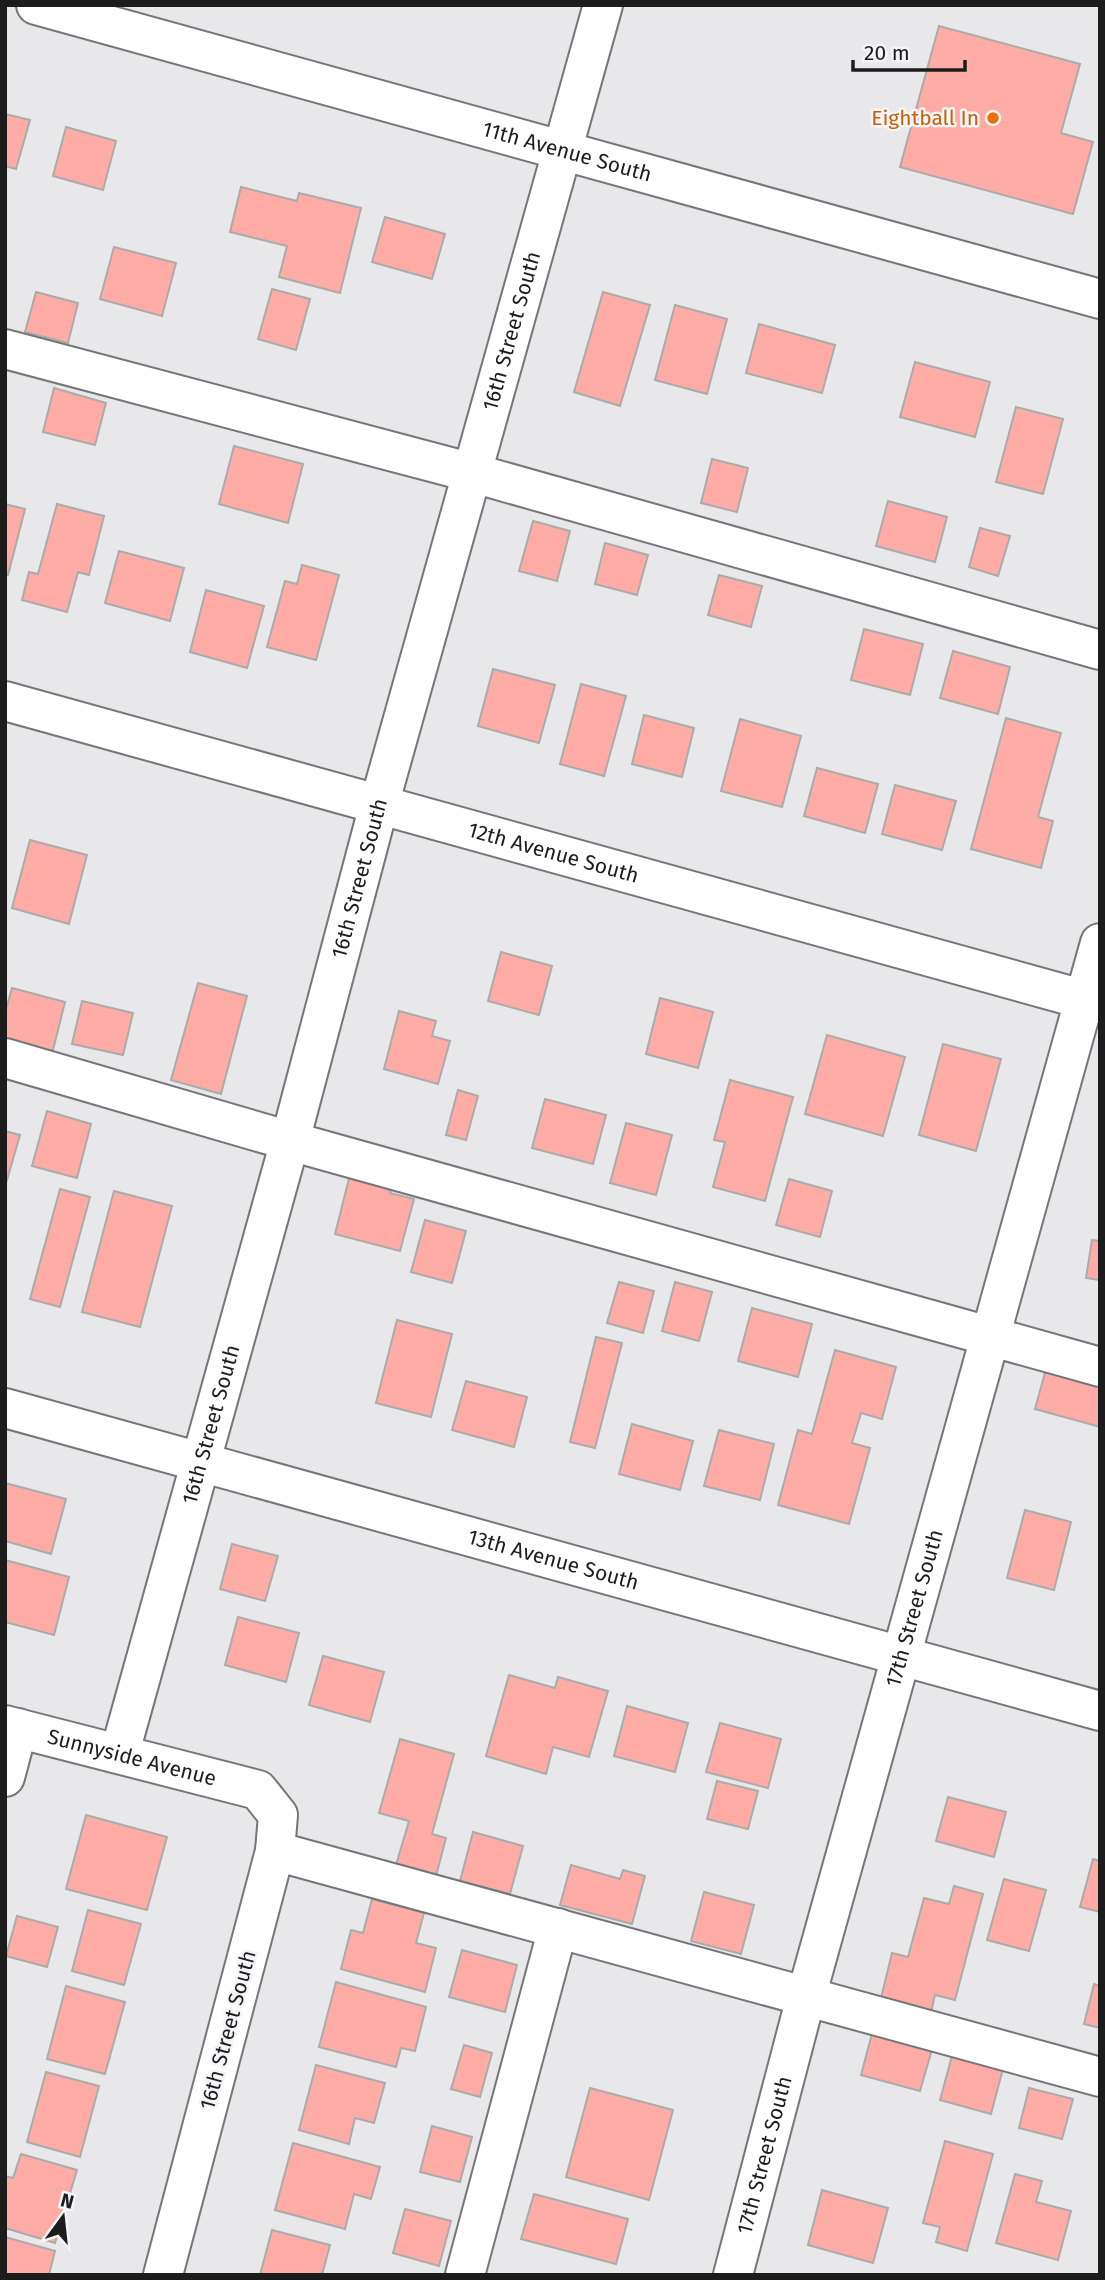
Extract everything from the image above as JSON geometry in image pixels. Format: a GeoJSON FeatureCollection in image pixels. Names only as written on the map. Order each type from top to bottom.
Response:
{"type":"FeatureCollection","features":[{"type":"Feature","properties":{"kind":"street","name":"11th Avenue South"},"geometry":{"type":"LineString","coordinates":[[36,5],[1100,299]]}},
{"type":"Feature","properties":{"kind":"street","name":"16th Street South"},"geometry":{"type":"LineString","coordinates":[[120,1752],[290,1141],[379,805],[603,5]]}},
{"type":"Feature","properties":{"kind":"street"},"geometry":{"type":"LineString","coordinates":[[5,349],[473,473],[1100,650]]}},
{"type":"Feature","properties":{"kind":"street","name":"12th Avenue South"},"geometry":{"type":"LineString","coordinates":[[5,701],[1092,1002]]}},
{"type":"Feature","properties":{"kind":"street","name":"17th Street South"},"geometry":{"type":"LineString","coordinates":[[733,2275],[806,1997],[990,1338],[1092,1002],[1100,943]]}},
{"type":"Feature","properties":{"kind":"street"},"geometry":{"type":"LineString","coordinates":[[5,1058],[290,1141],[1100,1367]]}},
{"type":"Feature","properties":{"kind":"street","name":"13th Avenue South"},"geometry":{"type":"LineString","coordinates":[[5,1408],[1100,1711]]}},
{"type":"Feature","properties":{"kind":"street"},"geometry":{"type":"LineString","coordinates":[[5,1777],[12,1727]]}},
{"type":"Feature","properties":{"kind":"street","name":"Sunnyside Avenue"},"geometry":{"type":"LineString","coordinates":[[12,1727],[120,1752],[258,1790]]}},
{"type":"Feature","properties":{"kind":"street","name":"16th Street South"},"geometry":{"type":"LineString","coordinates":[[163,2275],[275,1851],[278,1815],[258,1790]]}},
{"type":"Feature","properties":{"kind":"street"},"geometry":{"type":"LineString","coordinates":[[275,1851],[1100,2077]]}},
{"type":"Feature","properties":{"kind":"street"},"geometry":{"type":"LineString","coordinates":[[465,2275],[558,1928]]}},
{"type":"Feature","properties":{"kind":"building"},"geometry":{"type":"Polygon","coordinates":[[[939,26],[1080,64],[1061,133],[1093,142],[1073,214],[900,167],[939,26]]]}},
{"type":"Feature","properties":{"kind":"building"},"geometry":{"type":"Polygon","coordinates":[[[5,114],[30,120],[16,169],[5,166],[5,114]]]}},
{"type":"Feature","properties":{"kind":"building"},"geometry":{"type":"Polygon","coordinates":[[[66,127],[116,141],[103,190],[53,176],[66,127]]]}},
{"type":"Feature","properties":{"kind":"building"},"geometry":{"type":"Polygon","coordinates":[[[241,187],[297,201],[299,193],[361,208],[340,293],[279,277],[287,246],[230,232],[241,187]]]}},
{"type":"Feature","properties":{"kind":"building"},"geometry":{"type":"Polygon","coordinates":[[[385,217],[445,234],[432,279],[372,262],[385,217]]]}},
{"type":"Feature","properties":{"kind":"building"},"geometry":{"type":"Polygon","coordinates":[[[114,247],[176,263],[162,316],[100,299],[114,247]]]}},
{"type":"Feature","properties":{"kind":"building"},"geometry":{"type":"Polygon","coordinates":[[[272,289],[310,299],[296,350],[258,339],[272,289]]]}},
{"type":"Feature","properties":{"kind":"building"},"geometry":{"type":"Polygon","coordinates":[[[36,292],[78,303],[68,343],[25,332],[36,292]]]}},
{"type":"Feature","properties":{"kind":"building"},"geometry":{"type":"Polygon","coordinates":[[[603,292],[650,305],[620,406],[574,392],[603,292]]]}},
{"type":"Feature","properties":{"kind":"building"},"geometry":{"type":"Polygon","coordinates":[[[675,305],[727,319],[707,394],[655,380],[675,305]]]}},
{"type":"Feature","properties":{"kind":"building"},"geometry":{"type":"Polygon","coordinates":[[[759,324],[835,345],[822,393],[746,373],[759,324]]]}},
{"type":"Feature","properties":{"kind":"building"},"geometry":{"type":"Polygon","coordinates":[[[915,362],[990,382],[975,437],[900,417],[915,362]]]}},
{"type":"Feature","properties":{"kind":"building"},"geometry":{"type":"Polygon","coordinates":[[[54,388],[106,403],[95,445],[43,432],[54,388]]]}},
{"type":"Feature","properties":{"kind":"building"},"geometry":{"type":"Polygon","coordinates":[[[1016,407],[1063,419],[1043,494],[996,482],[1016,407]]]}},
{"type":"Feature","properties":{"kind":"building"},"geometry":{"type":"Polygon","coordinates":[[[234,446],[303,464],[288,523],[219,504],[234,446]]]}},
{"type":"Feature","properties":{"kind":"building"},"geometry":{"type":"Polygon","coordinates":[[[712,459],[748,468],[737,512],[701,503],[712,459]]]}},
{"type":"Feature","properties":{"kind":"building"},"geometry":{"type":"Polygon","coordinates":[[[888,501],[947,517],[935,562],[876,546],[888,501]]]}},
{"type":"Feature","properties":{"kind":"building"},"geometry":{"type":"Polygon","coordinates":[[[5,504],[25,509],[8,575],[5,575],[5,504]]]}},
{"type":"Feature","properties":{"kind":"building"},"geometry":{"type":"Polygon","coordinates":[[[57,504],[104,516],[89,575],[78,572],[67,612],[22,600],[29,572],[38,574],[57,504]]]}},
{"type":"Feature","properties":{"kind":"building"},"geometry":{"type":"Polygon","coordinates":[[[533,521],[570,531],[557,581],[519,571],[533,521]]]}},
{"type":"Feature","properties":{"kind":"building"},"geometry":{"type":"Polygon","coordinates":[[[980,528],[1010,536],[998,576],[969,567],[980,528]]]}},
{"type":"Feature","properties":{"kind":"building"},"geometry":{"type":"Polygon","coordinates":[[[605,543],[648,555],[637,595],[595,584],[605,543]]]}},
{"type":"Feature","properties":{"kind":"building"},"geometry":{"type":"Polygon","coordinates":[[[119,551],[184,568],[170,621],[105,603],[119,551]]]}},
{"type":"Feature","properties":{"kind":"building"},"geometry":{"type":"Polygon","coordinates":[[[302,565],[339,575],[316,660],[267,647],[285,581],[297,584],[302,565]]]}},
{"type":"Feature","properties":{"kind":"building"},"geometry":{"type":"Polygon","coordinates":[[[719,575],[762,586],[751,627],[708,615],[719,575]]]}},
{"type":"Feature","properties":{"kind":"building"},"geometry":{"type":"Polygon","coordinates":[[[206,590],[264,606],[247,668],[190,652],[206,590]]]}},
{"type":"Feature","properties":{"kind":"building"},"geometry":{"type":"Polygon","coordinates":[[[864,629],[923,644],[910,695],[851,680],[864,629]]]}},
{"type":"Feature","properties":{"kind":"building"},"geometry":{"type":"Polygon","coordinates":[[[953,651],[1010,667],[998,714],[940,698],[953,651]]]}},
{"type":"Feature","properties":{"kind":"building"},"geometry":{"type":"Polygon","coordinates":[[[493,669],[555,685],[539,743],[478,726],[493,669]]]}},
{"type":"Feature","properties":{"kind":"building"},"geometry":{"type":"Polygon","coordinates":[[[581,684],[626,696],[604,776],[560,764],[581,684]]]}},
{"type":"Feature","properties":{"kind":"building"},"geometry":{"type":"Polygon","coordinates":[[[644,715],[694,728],[682,777],[632,764],[644,715]]]}},
{"type":"Feature","properties":{"kind":"building"},"geometry":{"type":"Polygon","coordinates":[[[1006,718],[1061,733],[1038,817],[1053,821],[1041,868],[971,849],[1006,718]]]}},
{"type":"Feature","properties":{"kind":"building"},"geometry":{"type":"Polygon","coordinates":[[[740,719],[801,736],[782,807],[721,791],[740,719]]]}},
{"type":"Feature","properties":{"kind":"building"},"geometry":{"type":"Polygon","coordinates":[[[817,768],[878,784],[865,833],[804,816],[817,768]]]}},
{"type":"Feature","properties":{"kind":"building"},"geometry":{"type":"Polygon","coordinates":[[[895,785],[956,801],[942,850],[882,834],[895,785]]]}},
{"type":"Feature","properties":{"kind":"building"},"geometry":{"type":"Polygon","coordinates":[[[30,840],[87,855],[69,924],[12,908],[30,840]]]}},
{"type":"Feature","properties":{"kind":"building"},"geometry":{"type":"Polygon","coordinates":[[[501,952],[552,966],[539,1015],[488,1001],[501,952]]]}},
{"type":"Feature","properties":{"kind":"building"},"geometry":{"type":"Polygon","coordinates":[[[198,983],[247,996],[221,1094],[171,1080],[198,983]]]}},
{"type":"Feature","properties":{"kind":"building"},"geometry":{"type":"Polygon","coordinates":[[[12,988],[65,1002],[52,1054],[5,1041],[5,1013],[12,988]]]}},
{"type":"Feature","properties":{"kind":"building"},"geometry":{"type":"Polygon","coordinates":[[[660,998],[713,1012],[698,1068],[646,1054],[660,998]]]}},
{"type":"Feature","properties":{"kind":"building"},"geometry":{"type":"Polygon","coordinates":[[[82,1001],[133,1013],[123,1055],[72,1044],[82,1001]]]}},
{"type":"Feature","properties":{"kind":"building"},"geometry":{"type":"Polygon","coordinates":[[[399,1011],[436,1021],[432,1036],[450,1041],[438,1084],[384,1069],[399,1011]]]}},
{"type":"Feature","properties":{"kind":"building"},"geometry":{"type":"Polygon","coordinates":[[[827,1035],[905,1057],[883,1136],[805,1114],[827,1035]]]}},
{"type":"Feature","properties":{"kind":"building"},"geometry":{"type":"Polygon","coordinates":[[[943,1044],[1001,1059],[976,1151],[919,1135],[943,1044]]]}},
{"type":"Feature","properties":{"kind":"building"},"geometry":{"type":"Polygon","coordinates":[[[730,1080],[793,1097],[765,1201],[713,1187],[725,1142],[714,1140],[730,1080]]]}},
{"type":"Feature","properties":{"kind":"building"},"geometry":{"type":"Polygon","coordinates":[[[458,1090],[478,1096],[466,1140],[446,1135],[458,1090]]]}},
{"type":"Feature","properties":{"kind":"building"},"geometry":{"type":"Polygon","coordinates":[[[545,1099],[606,1115],[593,1164],[532,1148],[545,1099]]]}},
{"type":"Feature","properties":{"kind":"building"},"geometry":{"type":"Polygon","coordinates":[[[47,1111],[91,1124],[77,1178],[32,1166],[47,1111]]]}},
{"type":"Feature","properties":{"kind":"building"},"geometry":{"type":"Polygon","coordinates":[[[626,1123],[672,1135],[656,1195],[610,1183],[626,1123]]]}},
{"type":"Feature","properties":{"kind":"building"},"geometry":{"type":"Polygon","coordinates":[[[5,1131],[20,1135],[5,1187],[5,1131]]]}},
{"type":"Feature","properties":{"kind":"building"},"geometry":{"type":"Polygon","coordinates":[[[353,1163],[395,1174],[390,1193],[414,1199],[400,1251],[335,1234],[353,1163]]]}},
{"type":"Feature","properties":{"kind":"building"},"geometry":{"type":"Polygon","coordinates":[[[789,1179],[832,1191],[820,1237],[776,1225],[789,1179]]]}},
{"type":"Feature","properties":{"kind":"building"},"geometry":{"type":"Polygon","coordinates":[[[60,1189],[90,1197],[60,1307],[30,1299],[60,1189]]]}},
{"type":"Feature","properties":{"kind":"building"},"geometry":{"type":"Polygon","coordinates":[[[114,1191],[172,1206],[140,1327],[82,1312],[114,1191]]]}},
{"type":"Feature","properties":{"kind":"building"},"geometry":{"type":"Polygon","coordinates":[[[425,1220],[466,1231],[452,1283],[411,1272],[425,1220]]]}},
{"type":"Feature","properties":{"kind":"building"},"geometry":{"type":"Polygon","coordinates":[[[1092,1240],[1100,1241],[1100,1280],[1086,1278],[1092,1240]]]}},
{"type":"Feature","properties":{"kind":"building"},"geometry":{"type":"Polygon","coordinates":[[[619,1282],[654,1291],[643,1333],[607,1323],[619,1282]]]}},
{"type":"Feature","properties":{"kind":"building"},"geometry":{"type":"Polygon","coordinates":[[[675,1282],[712,1292],[699,1341],[662,1331],[675,1282]]]}},
{"type":"Feature","properties":{"kind":"building"},"geometry":{"type":"Polygon","coordinates":[[[752,1308],[812,1324],[798,1377],[738,1361],[752,1308]]]}},
{"type":"Feature","properties":{"kind":"building"},"geometry":{"type":"Polygon","coordinates":[[[397,1320],[452,1334],[431,1417],[376,1403],[397,1320]]]}},
{"type":"Feature","properties":{"kind":"building"},"geometry":{"type":"Polygon","coordinates":[[[596,1337],[622,1343],[595,1448],[570,1442],[596,1337]]]}},
{"type":"Feature","properties":{"kind":"building"},"geometry":{"type":"Polygon","coordinates":[[[835,1350],[896,1367],[882,1419],[861,1413],[852,1443],[870,1448],[849,1524],[778,1505],[798,1430],[812,1434],[835,1350]]]}},
{"type":"Feature","properties":{"kind":"building"},"geometry":{"type":"Polygon","coordinates":[[[1049,1358],[1100,1372],[1100,1427],[1035,1409],[1049,1358]]]}},
{"type":"Feature","properties":{"kind":"building"},"geometry":{"type":"Polygon","coordinates":[[[466,1381],[527,1397],[514,1447],[452,1430],[466,1381]]]}},
{"type":"Feature","properties":{"kind":"building"},"geometry":{"type":"Polygon","coordinates":[[[632,1424],[693,1441],[680,1490],[619,1474],[632,1424]]]}},
{"type":"Feature","properties":{"kind":"building"},"geometry":{"type":"Polygon","coordinates":[[[719,1430],[774,1444],[760,1500],[704,1486],[719,1430]]]}},
{"type":"Feature","properties":{"kind":"building"},"geometry":{"type":"Polygon","coordinates":[[[5,1483],[66,1499],[51,1554],[5,1541],[5,1483]]]}},
{"type":"Feature","properties":{"kind":"building"},"geometry":{"type":"Polygon","coordinates":[[[1025,1510],[1071,1522],[1054,1590],[1007,1578],[1025,1510]]]}},
{"type":"Feature","properties":{"kind":"building"},"geometry":{"type":"Polygon","coordinates":[[[232,1544],[278,1556],[265,1601],[220,1589],[232,1544]]]}},
{"type":"Feature","properties":{"kind":"building"},"geometry":{"type":"Polygon","coordinates":[[[5,1560],[69,1577],[54,1635],[5,1622],[5,1560]]]}},
{"type":"Feature","properties":{"kind":"building"},"geometry":{"type":"Polygon","coordinates":[[[238,1617],[299,1633],[286,1682],[225,1665],[238,1617]]]}},
{"type":"Feature","properties":{"kind":"building"},"geometry":{"type":"Polygon","coordinates":[[[323,1656],[384,1672],[370,1722],[309,1705],[323,1656]]]}},
{"type":"Feature","properties":{"kind":"building"},"geometry":{"type":"Polygon","coordinates":[[[509,1675],[555,1688],[558,1677],[608,1691],[589,1757],[553,1747],[546,1774],[486,1756],[509,1675]]]}},
{"type":"Feature","properties":{"kind":"building"},"geometry":{"type":"Polygon","coordinates":[[[627,1706],[688,1723],[675,1772],[614,1756],[627,1706]]]}},
{"type":"Feature","properties":{"kind":"building"},"geometry":{"type":"Polygon","coordinates":[[[720,1723],[781,1739],[768,1788],[706,1772],[720,1723]]]}},
{"type":"Feature","properties":{"kind":"building"},"geometry":{"type":"Polygon","coordinates":[[[400,1739],[454,1754],[432,1834],[446,1838],[436,1876],[396,1865],[409,1821],[379,1813],[400,1739]]]}},
{"type":"Feature","properties":{"kind":"building"},"geometry":{"type":"Polygon","coordinates":[[[717,1781],[758,1791],[748,1829],[707,1819],[717,1781]]]}},
{"type":"Feature","properties":{"kind":"building"},"geometry":{"type":"Polygon","coordinates":[[[948,1797],[1006,1812],[994,1857],[936,1841],[948,1797]]]}},
{"type":"Feature","properties":{"kind":"building"},"geometry":{"type":"Polygon","coordinates":[[[86,1815],[167,1837],[147,1910],[66,1889],[86,1815]]]}},
{"type":"Feature","properties":{"kind":"building"},"geometry":{"type":"Polygon","coordinates":[[[473,1832],[523,1846],[510,1894],[460,1881],[473,1832]]]}},
{"type":"Feature","properties":{"kind":"building"},"geometry":{"type":"Polygon","coordinates":[[[1093,1859],[1100,1861],[1100,1912],[1080,1907],[1093,1859]]]}},
{"type":"Feature","properties":{"kind":"building"},"geometry":{"type":"Polygon","coordinates":[[[571,1865],[620,1879],[623,1870],[645,1876],[632,1924],[560,1905],[571,1865]]]}},
{"type":"Feature","properties":{"kind":"building"},"geometry":{"type":"Polygon","coordinates":[[[1004,1879],[1046,1890],[1029,1951],[987,1940],[1004,1879]]]}},
{"type":"Feature","properties":{"kind":"building"},"geometry":{"type":"Polygon","coordinates":[[[954,1886],[983,1894],[955,2000],[935,1995],[931,2012],[881,1998],[892,1953],[908,1957],[924,1898],[949,1904],[954,1886]]]}},
{"type":"Feature","properties":{"kind":"building"},"geometry":{"type":"Polygon","coordinates":[[[704,1892],[754,1905],[741,1954],[691,1941],[704,1892]]]}},
{"type":"Feature","properties":{"kind":"building"},"geometry":{"type":"Polygon","coordinates":[[[372,1899],[424,1913],[416,1943],[436,1948],[425,1992],[341,1969],[351,1930],[363,1933],[372,1899]]]}},
{"type":"Feature","properties":{"kind":"building"},"geometry":{"type":"Polygon","coordinates":[[[88,1910],[141,1924],[124,1985],[72,1971],[88,1910]]]}},
{"type":"Feature","properties":{"kind":"building"},"geometry":{"type":"Polygon","coordinates":[[[17,1916],[58,1927],[47,1967],[6,1956],[17,1916]]]}},
{"type":"Feature","properties":{"kind":"building"},"geometry":{"type":"Polygon","coordinates":[[[462,1950],[517,1965],[505,2012],[449,1997],[462,1950]]]}},
{"type":"Feature","properties":{"kind":"building"},"geometry":{"type":"Polygon","coordinates":[[[336,1982],[426,2007],[415,2051],[401,2048],[396,2067],[319,2047],[336,1982]]]}},
{"type":"Feature","properties":{"kind":"building"},"geometry":{"type":"Polygon","coordinates":[[[1094,1984],[1100,1986],[1100,2028],[1084,2024],[1094,1984]]]}},
{"type":"Feature","properties":{"kind":"building"},"geometry":{"type":"Polygon","coordinates":[[[66,1986],[125,2002],[105,2074],[47,2059],[66,1986]]]}},
{"type":"Feature","properties":{"kind":"building"},"geometry":{"type":"Polygon","coordinates":[[[873,2030],[933,2046],[920,2091],[861,2075],[873,2030]]]}},
{"type":"Feature","properties":{"kind":"building"},"geometry":{"type":"Polygon","coordinates":[[[464,2045],[492,2053],[480,2097],[451,2089],[464,2045]]]}},
{"type":"Feature","properties":{"kind":"building"},"geometry":{"type":"Polygon","coordinates":[[[953,2052],[1004,2065],[991,2114],[940,2100],[953,2052]]]}},
{"type":"Feature","properties":{"kind":"building"},"geometry":{"type":"Polygon","coordinates":[[[316,2065],[385,2083],[374,2123],[355,2118],[349,2144],[299,2130],[316,2065]]]}},
{"type":"Feature","properties":{"kind":"building"},"geometry":{"type":"Polygon","coordinates":[[[46,2072],[99,2086],[80,2157],[27,2142],[46,2072]]]}},
{"type":"Feature","properties":{"kind":"building"},"geometry":{"type":"Polygon","coordinates":[[[590,2088],[673,2110],[649,2200],[566,2177],[590,2088]]]}},
{"type":"Feature","properties":{"kind":"building"},"geometry":{"type":"Polygon","coordinates":[[[1029,2088],[1073,2099],[1062,2139],[1019,2128],[1029,2088]]]}},
{"type":"Feature","properties":{"kind":"building"},"geometry":{"type":"Polygon","coordinates":[[[432,2126],[472,2137],[460,2182],[420,2172],[432,2126]]]}},
{"type":"Feature","properties":{"kind":"building"},"geometry":{"type":"Polygon","coordinates":[[[945,2141],[993,2154],[967,2251],[936,2242],[940,2227],[923,2223],[945,2141]]]}},
{"type":"Feature","properties":{"kind":"building"},"geometry":{"type":"Polygon","coordinates":[[[293,2143],[380,2167],[371,2199],[354,2194],[345,2229],[275,2210],[293,2143]]]}},
{"type":"Feature","properties":{"kind":"building"},"geometry":{"type":"Polygon","coordinates":[[[21,2154],[77,2170],[55,2243],[5,2228],[5,2176],[13,2178],[21,2154]]]}},
{"type":"Feature","properties":{"kind":"building"},"geometry":{"type":"Polygon","coordinates":[[[1015,2174],[1042,2181],[1036,2202],[1071,2211],[1058,2260],[996,2243],[1015,2174]]]}},
{"type":"Feature","properties":{"kind":"building"},"geometry":{"type":"Polygon","coordinates":[[[822,2190],[888,2208],[873,2263],[808,2245],[822,2190]]]}},
{"type":"Feature","properties":{"kind":"building"},"geometry":{"type":"Polygon","coordinates":[[[534,2194],[628,2219],[616,2264],[521,2239],[534,2194]]]}},
{"type":"Feature","properties":{"kind":"building"},"geometry":{"type":"Polygon","coordinates":[[[405,2209],[451,2221],[439,2266],[393,2253],[405,2209]]]}},
{"type":"Feature","properties":{"kind":"building"},"geometry":{"type":"Polygon","coordinates":[[[272,2230],[330,2245],[322,2275],[260,2275],[272,2230]]]}},
{"type":"Feature","properties":{"kind":"building"},"geometry":{"type":"Polygon","coordinates":[[[5,2237],[55,2251],[49,2275],[5,2275],[5,2237]]]}},
{"type":"Feature","properties":{"kind":"place","name":"Eightball In"},"geometry":{"type":"Point","coordinates":[993,118]}}]}
